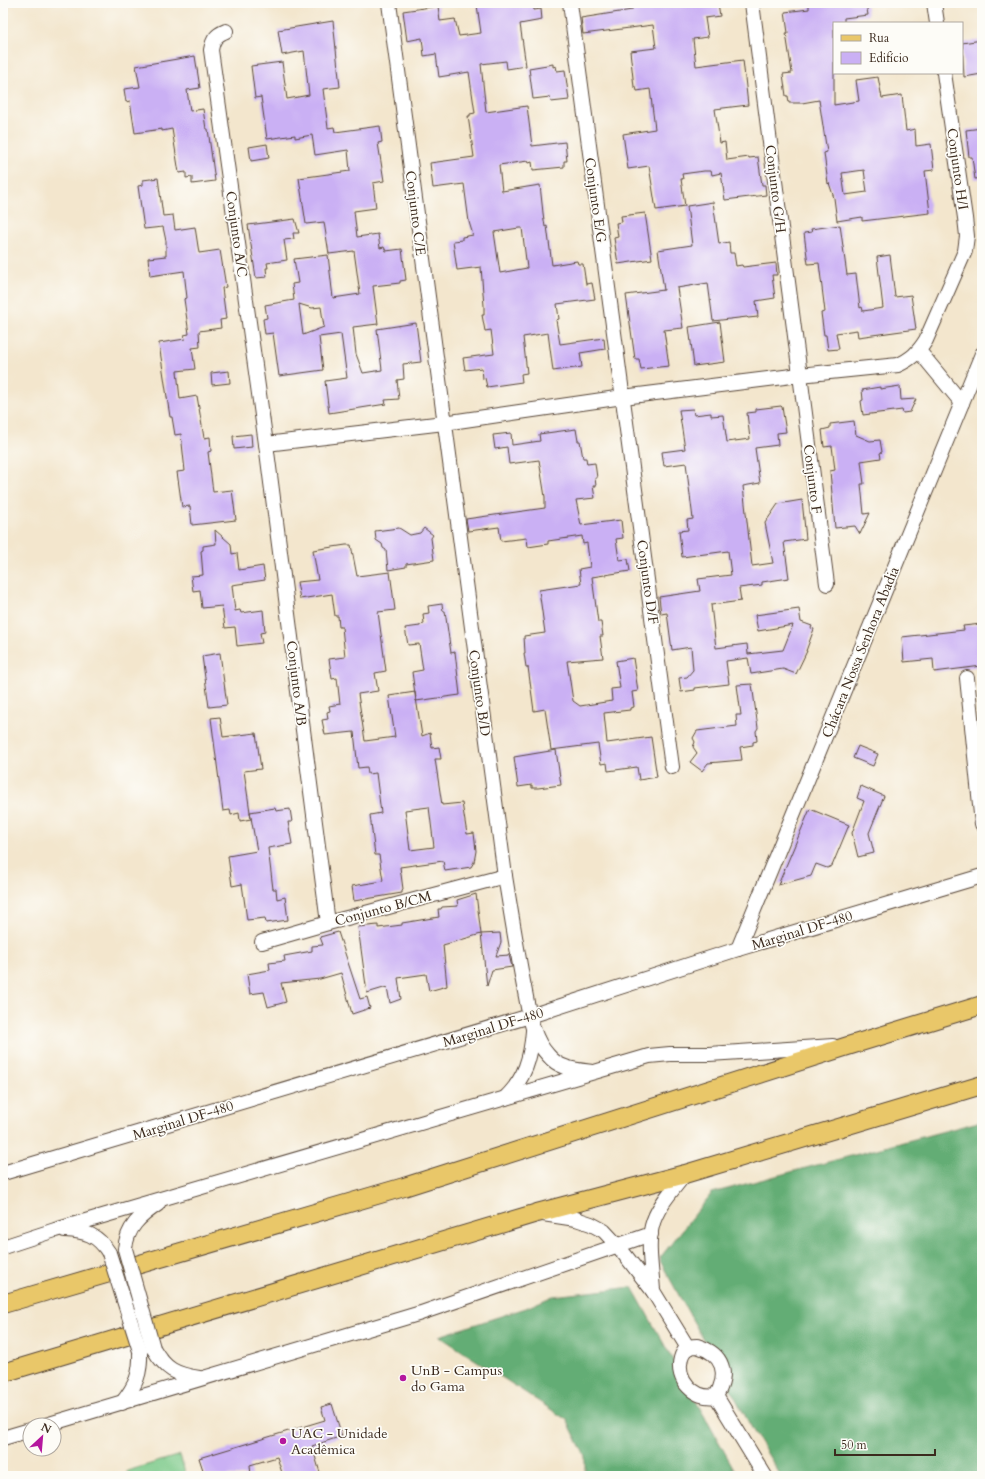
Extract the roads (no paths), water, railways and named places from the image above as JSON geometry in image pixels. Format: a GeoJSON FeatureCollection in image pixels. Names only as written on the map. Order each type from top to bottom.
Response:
{"type":"FeatureCollection","features":[{"type":"Feature","properties":{"kind":"main road"},"geometry":{"type":"LineString","coordinates":[[3,1304],[404,1187],[982,1005]]}},
{"type":"Feature","properties":{"kind":"main road"},"geometry":{"type":"LineString","coordinates":[[3,1373],[537,1213],[685,1174],[982,1086]]}},
{"type":"Feature","properties":{"kind":"street","name":"Conjunto C/E"},"geometry":{"type":"LineString","coordinates":[[389,3],[444,423]]}},
{"type":"Feature","properties":{"kind":"street","name":"Conjunto E/G"},"geometry":{"type":"LineString","coordinates":[[570,3],[623,397]]}},
{"type":"Feature","properties":{"kind":"street","name":"Conjunto G/H"},"geometry":{"type":"LineString","coordinates":[[752,3],[800,375]]}},
{"type":"Feature","properties":{"kind":"street"},"geometry":{"type":"LineString","coordinates":[[934,3],[937,22]]}},
{"type":"Feature","properties":{"kind":"street","name":"Conjunto A/C"},"geometry":{"type":"LineString","coordinates":[[226,31],[218,35],[213,41],[211,50],[266,444]]}},
{"type":"Feature","properties":{"kind":"street","name":"Conjunto H/I"},"geometry":{"type":"LineString","coordinates":[[919,352],[926,340],[965,251],[967,236],[966,218],[944,74]]}},
{"type":"Feature","properties":{"kind":"street"},"geometry":{"type":"LineString","coordinates":[[266,444],[444,423],[623,397],[800,375],[898,365],[910,359],[919,352],[962,403]]}},
{"type":"Feature","properties":{"kind":"street","name":"Chácara Nossa Senhora Abadia"},"geometry":{"type":"LineString","coordinates":[[738,949],[982,354]]}},
{"type":"Feature","properties":{"kind":"street","name":"Conjunto F"},"geometry":{"type":"LineString","coordinates":[[800,375],[827,584]]}},
{"type":"Feature","properties":{"kind":"street","name":"Conjunto D/F"},"geometry":{"type":"LineString","coordinates":[[623,397],[672,767]]}},
{"type":"Feature","properties":{"kind":"street","name":"Conjunto B/D"},"geometry":{"type":"LineString","coordinates":[[444,423],[505,876],[519,962],[533,1031]]}},
{"type":"Feature","properties":{"kind":"street","name":"Conjunto A/B"},"geometry":{"type":"LineString","coordinates":[[266,444],[328,923]]}},
{"type":"Feature","properties":{"kind":"street"},"geometry":{"type":"LineString","coordinates":[[967,678],[982,824]]}},
{"type":"Feature","properties":{"kind":"street","name":"Conjunto B/CM"},"geometry":{"type":"LineString","coordinates":[[262,942],[505,876]]}},
{"type":"Feature","properties":{"kind":"street","name":"Marginal DF-480"},"geometry":{"type":"LineString","coordinates":[[3,1174],[530,1016],[738,949],[982,876]]}},
{"type":"Feature","properties":{"kind":"street"},"geometry":{"type":"LineString","coordinates":[[533,1031],[542,1048],[555,1062],[574,1070],[592,1072]]}},
{"type":"Feature","properties":{"kind":"street"},"geometry":{"type":"LineString","coordinates":[[502,1100],[518,1084],[526,1069],[530,1054],[533,1031]]}},
{"type":"Feature","properties":{"kind":"street"},"geometry":{"type":"LineString","coordinates":[[3,1246],[649,1056],[709,1054],[851,1045]]}},
{"type":"Feature","properties":{"kind":"street"},"geometry":{"type":"LineString","coordinates":[[653,1291],[651,1234],[656,1216],[663,1202],[685,1174]]}},
{"type":"Feature","properties":{"kind":"street"},"geometry":{"type":"LineString","coordinates":[[167,1198],[140,1216],[134,1223],[126,1240],[125,1249],[154,1348],[168,1368],[184,1375],[200,1379]]}},
{"type":"Feature","properties":{"kind":"street"},"geometry":{"type":"LineString","coordinates":[[537,1213],[576,1219],[592,1224],[604,1231],[618,1246],[653,1291],[688,1348]]}},
{"type":"Feature","properties":{"kind":"street"},"geometry":{"type":"LineString","coordinates":[[55,1230],[75,1231],[93,1235],[104,1245],[109,1253],[140,1351],[140,1363],[137,1379],[129,1394],[122,1402]]}},
{"type":"Feature","properties":{"kind":"street"},"geometry":{"type":"LineString","coordinates":[[62,1420],[421,1313],[651,1234]]}},
{"type":"Feature","properties":{"kind":"street"},"geometry":{"type":"LineString","coordinates":[[697,1346],[704,1348],[711,1352],[721,1365],[724,1376],[722,1386],[716,1396],[709,1398],[699,1395],[689,1388],[683,1379],[680,1370],[680,1362],[682,1354],[688,1348],[697,1346]]}},
{"type":"Feature","properties":{"kind":"street"},"geometry":{"type":"LineString","coordinates":[[716,1396],[765,1476]]}},
{"type":"Feature","properties":{"kind":"street"},"geometry":{"type":"LineString","coordinates":[[3,1438],[22,1432]]}},
{"type":"Feature","properties":{"kind":"place","name":"UnB - Campus do Gama"},"geometry":{"type":"Point","coordinates":[403,1378]}},
{"type":"Feature","properties":{"kind":"place","name":"UAC - Unidade Acadêmica"},"geometry":{"type":"Point","coordinates":[283,1441]}}]}
